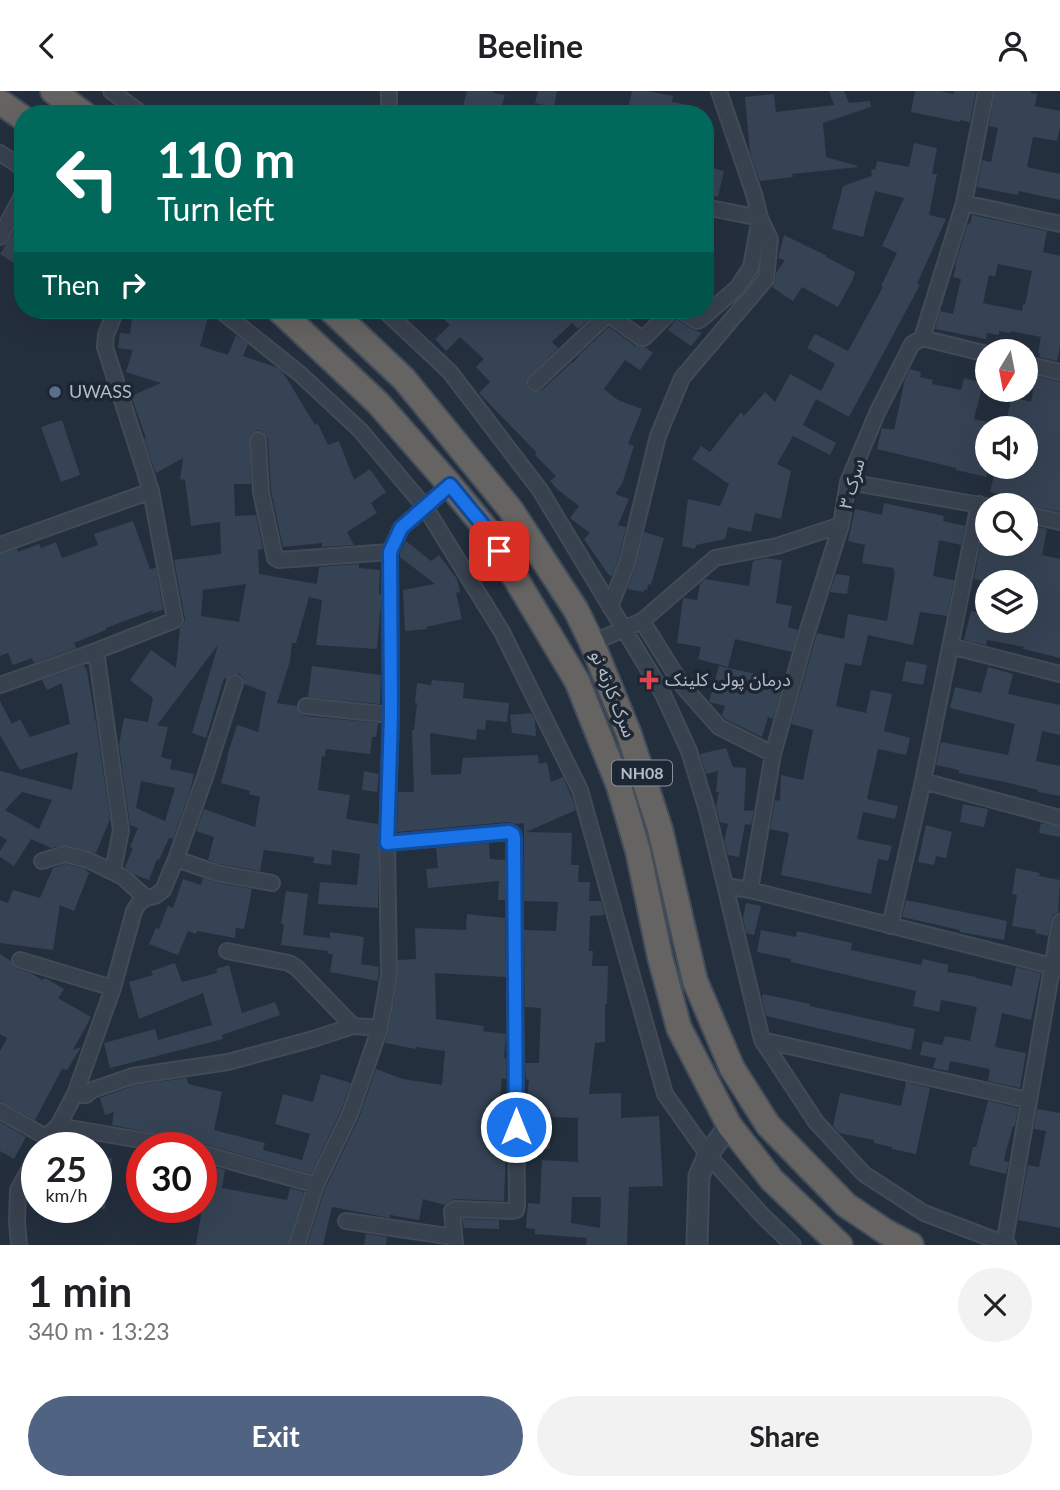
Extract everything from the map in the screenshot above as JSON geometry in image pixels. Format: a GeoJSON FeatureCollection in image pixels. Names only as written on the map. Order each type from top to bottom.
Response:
{"type":"FeatureCollection","features":[{"type":"Feature","properties":{"kind":"highway"},"geometry":{"type":"LineString","coordinates":[[53,91],[71,105]]}},
{"type":"Feature","properties":{"kind":"highway","name":"سرک کارته نو"},"geometry":{"type":"LineString","coordinates":[[289,319],[378,403],[486,529],[577,681],[619,786],[638,851],[660,957],[680,1028],[729,1125],[772,1180],[840,1245]]}},
{"type":"Feature","properties":{"kind":"highway","name":"سرک کارته نو"},"geometry":{"type":"LineString","coordinates":[[341,319],[404,379],[511,510],[576,610],[593,643],[629,734],[660,829],[695,981],[732,1067],[768,1125],[846,1205],[911,1245]]}},
{"type":"Feature","properties":{"kind":"highway"},"geometry":{"type":"LineString","coordinates":[[378,403],[404,379]]}},
{"type":"Feature","properties":{"kind":"highway"},"geometry":{"type":"LineString","coordinates":[[486,529],[511,510]]}},
{"type":"Feature","properties":{"kind":"street"},"geometry":{"type":"LineString","coordinates":[[111,91],[130,105]]}},
{"type":"Feature","properties":{"kind":"street"},"geometry":{"type":"LineString","coordinates":[[610,607],[627,563],[658,436],[682,378],[766,279],[770,239],[760,218],[719,91]]}},
{"type":"Feature","properties":{"kind":"street","name":"سرک ۳"},"geometry":{"type":"LineString","coordinates":[[750,890],[773,754],[841,525],[848,482],[912,344],[922,338],[964,203],[986,91]]}},
{"type":"Feature","properties":{"kind":"street"},"geometry":{"type":"LineString","coordinates":[[964,203],[1060,224]]}},
{"type":"Feature","properties":{"kind":"street"},"geometry":{"type":"LineString","coordinates":[[714,209],[760,218]]}},
{"type":"Feature","properties":{"kind":"street"},"geometry":{"type":"LineString","coordinates":[[0,237],[14,211]]}},
{"type":"Feature","properties":{"kind":"street"},"geometry":{"type":"LineString","coordinates":[[714,307],[738,287],[751,267],[760,218]]}},
{"type":"Feature","properties":{"kind":"street"},"geometry":{"type":"LineString","coordinates":[[0,685],[175,619],[151,491],[105,347],[112,319]]}},
{"type":"Feature","properties":{"kind":"street"},"geometry":{"type":"LineString","coordinates":[[231,319],[300,374],[360,430],[425,507],[502,632],[580,790],[665,1094],[708,1155],[793,1245]]}},
{"type":"Feature","properties":{"kind":"street"},"geometry":{"type":"LineString","coordinates":[[394,319],[450,372],[540,491],[662,692],[689,751],[707,810],[762,1040],[816,1122],[864,1174],[924,1213],[1006,1245],[1028,1101],[1056,967],[1060,922]]}},
{"type":"Feature","properties":{"kind":"street"},"geometry":{"type":"LineString","coordinates":[[535,383],[603,319]]}},
{"type":"Feature","properties":{"kind":"street"},"geometry":{"type":"LineString","coordinates":[[614,319],[645,338],[663,319]]}},
{"type":"Feature","properties":{"kind":"street"},"geometry":{"type":"LineString","coordinates":[[922,338],[975,351]]}},
{"type":"Feature","properties":{"kind":"street"},"geometry":{"type":"LineString","coordinates":[[1038,366],[1060,372]]}},
{"type":"Feature","properties":{"kind":"street"},"geometry":{"type":"LineString","coordinates":[[258,440],[261,492],[275,558],[279,560],[390,552]]}},
{"type":"Feature","properties":{"kind":"street"},"geometry":{"type":"LineString","coordinates":[[848,482],[975,504]]}},
{"type":"Feature","properties":{"kind":"street"},"geometry":{"type":"LineString","coordinates":[[297,1245],[316,1185],[350,1114],[380,1028],[389,975],[387,843],[391,715],[390,552],[401,528],[450,485]]}},
{"type":"Feature","properties":{"kind":"street"},"geometry":{"type":"LineString","coordinates":[[0,545],[151,491]]}},
{"type":"Feature","properties":{"kind":"street"},"geometry":{"type":"LineString","coordinates":[[1038,517],[1060,522]]}},
{"type":"Feature","properties":{"kind":"street"},"geometry":{"type":"LineString","coordinates":[[593,643],[642,621],[715,558],[777,546],[841,525]]}},
{"type":"Feature","properties":{"kind":"street"},"geometry":{"type":"LineString","coordinates":[[890,926],[975,539]]}},
{"type":"Feature","properties":{"kind":"street"},"geometry":{"type":"LineString","coordinates":[[642,621],[682,685],[719,727],[773,754]]}},
{"type":"Feature","properties":{"kind":"street"},"geometry":{"type":"LineString","coordinates":[[950,646],[1060,674]]}},
{"type":"Feature","properties":{"kind":"street"},"geometry":{"type":"LineString","coordinates":[[96,651],[121,830],[113,871]]}},
{"type":"Feature","properties":{"kind":"street"},"geometry":{"type":"LineString","coordinates":[[53,1132],[75,1094],[113,988],[134,911],[139,903],[163,890],[176,859],[235,683]]}},
{"type":"Feature","properties":{"kind":"street"},"geometry":{"type":"LineString","coordinates":[[306,706],[391,715]]}},
{"type":"Feature","properties":{"kind":"street"},"geometry":{"type":"LineString","coordinates":[[923,781],[1060,818]]}},
{"type":"Feature","properties":{"kind":"street"},"geometry":{"type":"LineString","coordinates":[[346,1221],[454,1241],[452,1211],[516,1210],[517,1206],[513,834],[509,832],[387,843]]}},
{"type":"Feature","properties":{"kind":"street"},"geometry":{"type":"LineString","coordinates":[[42,862],[65,854],[88,860],[123,877],[146,898]]}},
{"type":"Feature","properties":{"kind":"street"},"geometry":{"type":"LineString","coordinates":[[176,859],[217,873],[272,883]]}},
{"type":"Feature","properties":{"kind":"street"},"geometry":{"type":"LineString","coordinates":[[726,886],[1056,967]]}},
{"type":"Feature","properties":{"kind":"street"},"geometry":{"type":"LineString","coordinates":[[227,951],[289,963],[353,1026]]}},
{"type":"Feature","properties":{"kind":"street"},"geometry":{"type":"LineString","coordinates":[[20,960],[113,988]]}},
{"type":"Feature","properties":{"kind":"street"},"geometry":{"type":"LineString","coordinates":[[75,1094],[86,1094],[133,1076],[228,1062],[353,1026],[380,1028]]}},
{"type":"Feature","properties":{"kind":"street"},"geometry":{"type":"LineString","coordinates":[[762,1040],[1028,1101]]}},
{"type":"Feature","properties":{"kind":"street"},"geometry":{"type":"LineString","coordinates":[[0,1111],[28,1132]]}},
{"type":"Feature","properties":{"kind":"street"},"geometry":{"type":"LineString","coordinates":[[697,1245],[699,1176],[708,1155],[729,1125]]}},
{"type":"Feature","properties":{"kind":"street"},"geometry":{"type":"LineString","coordinates":[[58,1126],[126,1137]]}},
{"type":"Feature","properties":{"kind":"street"},"geometry":{"type":"LineString","coordinates":[[217,1157],[316,1185]]}},
{"type":"Feature","properties":{"kind":"street"},"geometry":{"type":"LineString","coordinates":[[19,1245],[18,1190],[21,1184]]}},
{"type":"Feature","properties":{"kind":"building"},"geometry":{"type":"Polygon","coordinates":[[[467,91],[494,91],[493,93],[505,95],[502,105],[463,105],[467,91]]]}},
{"type":"Feature","properties":{"kind":"building"},"geometry":{"type":"Polygon","coordinates":[[[538,91],[557,91],[554,105],[535,103],[538,91]]]}},
{"type":"Feature","properties":{"kind":"building"},"geometry":{"type":"Polygon","coordinates":[[[632,91],[647,91],[673,96],[672,102],[688,105],[629,105],[632,91]]]}},
{"type":"Feature","properties":{"kind":"building"},"geometry":{"type":"Polygon","coordinates":[[[829,91],[844,91],[849,103],[870,101],[871,107],[823,123],[826,157],[858,167],[792,174],[793,177],[760,181],[750,153],[745,97],[774,94],[776,112],[834,105],[829,91]]]}},
{"type":"Feature","properties":{"kind":"building"},"geometry":{"type":"Polygon","coordinates":[[[915,91],[954,94],[954,91],[976,91],[970,122],[911,112],[915,91]]]}},
{"type":"Feature","properties":{"kind":"building"},"geometry":{"type":"Polygon","coordinates":[[[995,91],[1031,91],[1037,94],[1035,106],[1060,111],[1057,141],[1033,137],[1027,167],[1060,174],[1060,200],[1019,191],[1018,195],[977,187],[982,160],[991,162],[998,128],[989,126],[995,91]]]}},
{"type":"Feature","properties":{"kind":"building"},"geometry":{"type":"Polygon","coordinates":[[[914,143],[937,148],[932,174],[937,174],[929,215],[946,219],[917,284],[920,285],[849,417],[816,399],[803,425],[836,443],[830,455],[793,436],[777,464],[791,471],[781,519],[755,513],[751,532],[728,527],[725,539],[696,545],[695,549],[682,546],[688,499],[720,506],[729,484],[692,459],[701,446],[710,452],[741,412],[744,416],[765,392],[775,402],[790,374],[821,391],[835,364],[807,348],[815,334],[848,351],[883,287],[881,286],[897,253],[882,246],[904,198],[875,191],[863,237],[832,229],[843,186],[872,176],[871,169],[875,170],[877,161],[909,167],[914,143]]]}},
{"type":"Feature","properties":{"kind":"building"},"geometry":{"type":"Polygon","coordinates":[[[714,168],[724,171],[718,197],[714,196],[714,168]]]}},
{"type":"Feature","properties":{"kind":"building"},"geometry":{"type":"Polygon","coordinates":[[[972,215],[1047,231],[1043,252],[1060,256],[1060,346],[1057,361],[1039,357],[1041,337],[999,331],[999,335],[987,333],[986,339],[935,329],[940,311],[953,314],[961,279],[953,277],[968,223],[970,224],[972,215]],[[998,264],[995,277],[989,275],[983,303],[1022,311],[1032,271],[998,264]]]}},
{"type":"Feature","properties":{"kind":"building"},"geometry":{"type":"Polygon","coordinates":[[[14,231],[14,263],[0,254],[14,231]]]}},
{"type":"Feature","properties":{"kind":"building"},"geometry":{"type":"Polygon","coordinates":[[[784,235],[855,272],[838,307],[802,287],[793,301],[772,287],[776,273],[785,260],[778,258],[784,235]]]}},
{"type":"Feature","properties":{"kind":"building"},"geometry":{"type":"Polygon","coordinates":[[[132,319],[208,319],[200,346],[228,355],[236,335],[248,344],[243,356],[278,368],[284,374],[315,425],[318,424],[328,445],[339,441],[354,480],[370,469],[386,492],[371,503],[377,513],[347,532],[354,545],[322,547],[322,543],[283,547],[271,491],[268,439],[263,432],[258,430],[249,436],[251,484],[234,484],[235,516],[256,515],[263,549],[258,550],[259,574],[317,584],[319,567],[359,564],[359,568],[380,570],[381,601],[377,649],[316,645],[322,600],[309,597],[296,643],[292,643],[290,661],[277,703],[297,706],[305,716],[378,723],[376,737],[372,737],[370,754],[326,749],[325,757],[322,756],[318,790],[350,795],[346,819],[378,824],[378,908],[318,904],[320,882],[357,885],[360,854],[332,850],[331,865],[313,863],[314,857],[264,850],[260,871],[208,860],[214,837],[196,831],[204,809],[255,827],[260,797],[249,794],[250,791],[221,783],[237,725],[258,732],[266,692],[244,684],[243,677],[239,674],[224,678],[206,738],[192,733],[218,645],[157,725],[168,727],[161,757],[172,760],[170,769],[194,774],[173,839],[169,838],[149,880],[135,875],[125,867],[138,828],[130,825],[119,745],[124,718],[148,722],[153,698],[130,680],[151,650],[176,668],[180,628],[185,619],[174,560],[221,554],[220,522],[191,526],[185,480],[180,479],[183,458],[156,473],[155,471],[131,396],[161,383],[126,372],[133,350],[118,348],[120,333],[130,334],[132,319]],[[246,584],[203,590],[201,616],[239,622],[246,584]],[[141,781],[136,808],[165,821],[175,788],[141,781]]]}},
{"type":"Feature","properties":{"kind":"building"},"geometry":{"type":"Polygon","coordinates":[[[444,319],[589,319],[578,329],[572,323],[552,342],[558,348],[526,380],[526,386],[533,392],[542,390],[609,327],[635,346],[645,347],[653,353],[640,370],[625,360],[604,389],[618,400],[642,409],[628,444],[634,446],[622,484],[615,494],[629,499],[618,525],[626,527],[612,576],[584,539],[590,533],[570,518],[579,506],[550,481],[556,476],[479,393],[490,382],[476,367],[484,359],[460,337],[446,351],[435,339],[450,325],[444,319]]]}},
{"type":"Feature","properties":{"kind":"building"},"geometry":{"type":"Polygon","coordinates":[[[676,319],[702,333],[691,346],[668,330],[676,319]]]}},
{"type":"Feature","properties":{"kind":"building"},"geometry":{"type":"Polygon","coordinates":[[[910,369],[921,372],[920,377],[933,380],[932,384],[961,390],[964,378],[975,381],[975,403],[978,403],[974,419],[975,474],[877,449],[882,428],[894,430],[905,379],[910,369]]]}},
{"type":"Feature","properties":{"kind":"building"},"geometry":{"type":"Polygon","coordinates":[[[1038,376],[1060,382],[1060,512],[1038,507],[1038,493],[990,492],[993,479],[1038,479],[1038,416],[1007,416],[1010,403],[1038,403],[1038,376]]]}},
{"type":"Feature","properties":{"kind":"building"},"geometry":{"type":"Polygon","coordinates":[[[62,420],[80,475],[61,482],[41,427],[62,420]]]}},
{"type":"Feature","properties":{"kind":"building"},"geometry":{"type":"Polygon","coordinates":[[[884,503],[944,516],[943,521],[965,526],[961,545],[939,540],[933,576],[954,580],[947,616],[920,612],[913,645],[868,635],[861,666],[845,663],[836,706],[866,713],[871,690],[892,694],[884,731],[910,738],[906,755],[878,749],[867,799],[898,806],[895,819],[863,812],[857,839],[892,846],[888,861],[878,859],[871,894],[781,875],[789,833],[770,829],[775,800],[780,801],[781,775],[803,780],[813,730],[791,724],[817,633],[844,639],[848,614],[887,621],[894,568],[862,563],[865,545],[848,541],[855,509],[882,515],[884,503]]]}},
{"type":"Feature","properties":{"kind":"building"},"geometry":{"type":"Polygon","coordinates":[[[133,521],[150,569],[156,568],[163,610],[151,613],[154,610],[106,628],[74,643],[76,648],[34,663],[32,658],[13,665],[8,653],[0,656],[0,554],[17,549],[18,552],[39,544],[41,548],[56,542],[62,558],[98,545],[94,534],[133,521]]]}},
{"type":"Feature","properties":{"kind":"building"},"geometry":{"type":"Polygon","coordinates":[[[1038,527],[1047,529],[1042,555],[1060,559],[1060,658],[987,640],[986,645],[964,640],[971,611],[975,612],[975,633],[1038,633],[1038,570],[976,570],[978,556],[1038,556],[1038,527]]]}},
{"type":"Feature","properties":{"kind":"building"},"geometry":{"type":"Polygon","coordinates":[[[644,532],[664,538],[651,585],[648,584],[644,592],[627,589],[644,532]]]}},
{"type":"Feature","properties":{"kind":"building"},"geometry":{"type":"Polygon","coordinates":[[[406,541],[431,561],[439,555],[457,579],[460,592],[456,593],[462,619],[426,627],[427,629],[405,631],[403,590],[435,584],[400,557],[406,541]]]}},
{"type":"Feature","properties":{"kind":"building"},"geometry":{"type":"Polygon","coordinates":[[[766,558],[782,560],[776,603],[792,606],[788,627],[798,630],[792,652],[735,639],[728,667],[698,659],[701,647],[677,643],[683,598],[697,600],[700,584],[705,579],[749,586],[753,561],[766,558]]]}},
{"type":"Feature","properties":{"kind":"building"},"geometry":{"type":"Polygon","coordinates":[[[836,574],[850,576],[847,594],[830,592],[836,574]]]}},
{"type":"Feature","properties":{"kind":"building"},"geometry":{"type":"Polygon","coordinates":[[[906,661],[927,665],[923,685],[902,681],[906,661]]]}},
{"type":"Feature","properties":{"kind":"building"},"geometry":{"type":"Polygon","coordinates":[[[84,665],[87,671],[110,819],[96,853],[67,845],[51,848],[31,839],[14,866],[0,857],[0,851],[7,840],[0,836],[0,771],[72,790],[78,752],[20,770],[0,735],[0,701],[12,724],[20,719],[30,737],[70,724],[62,683],[47,690],[42,680],[84,665]],[[22,792],[5,810],[39,829],[52,800],[22,792]]]}},
{"type":"Feature","properties":{"kind":"building"},"geometry":{"type":"Polygon","coordinates":[[[312,666],[381,675],[380,704],[308,697],[312,666]]]}},
{"type":"Feature","properties":{"kind":"building"},"geometry":{"type":"Polygon","coordinates":[[[719,666],[784,680],[773,719],[768,717],[762,737],[725,719],[722,715],[725,706],[709,702],[719,666]]]}},
{"type":"Feature","properties":{"kind":"building"},"geometry":{"type":"Polygon","coordinates":[[[988,667],[1013,674],[1008,694],[1060,705],[1060,735],[1042,731],[1036,761],[1060,766],[1060,796],[959,773],[959,770],[936,765],[941,742],[1008,755],[1015,724],[950,708],[955,687],[981,693],[988,667]]]}},
{"type":"Feature","properties":{"kind":"building"},"geometry":{"type":"Polygon","coordinates":[[[432,680],[464,683],[463,698],[509,703],[507,722],[486,720],[485,730],[477,729],[476,740],[430,733],[431,775],[461,774],[463,758],[538,755],[539,764],[547,762],[551,782],[563,777],[573,801],[576,810],[526,832],[572,833],[571,865],[579,865],[578,882],[590,882],[589,901],[601,901],[604,913],[590,916],[589,951],[593,951],[592,966],[608,966],[605,1042],[595,1043],[589,1094],[621,1093],[621,1118],[659,1116],[663,1186],[629,1187],[627,1245],[586,1245],[587,1238],[535,1234],[535,1229],[526,1228],[528,1203],[540,1204],[542,1160],[578,1162],[578,1118],[550,1117],[550,1149],[526,1149],[529,1080],[526,1079],[525,1063],[539,1063],[541,1008],[525,1007],[524,930],[556,931],[558,902],[524,901],[524,823],[508,822],[397,832],[398,792],[414,792],[412,730],[417,703],[417,683],[431,685],[432,680]],[[572,1197],[571,1223],[600,1228],[601,1197],[572,1197]]]}},
{"type":"Feature","properties":{"kind":"building"},"geometry":{"type":"Polygon","coordinates":[[[531,713],[535,720],[536,736],[512,733],[510,715],[531,713]]]}},
{"type":"Feature","properties":{"kind":"building"},"geometry":{"type":"Polygon","coordinates":[[[726,748],[733,767],[746,768],[744,811],[754,810],[751,825],[745,824],[739,857],[728,855],[724,841],[728,824],[720,822],[716,806],[719,792],[716,792],[718,771],[706,774],[700,754],[726,748]]]}},
{"type":"Feature","properties":{"kind":"building"},"geometry":{"type":"Polygon","coordinates":[[[364,771],[379,774],[377,792],[362,790],[364,771]]]}},
{"type":"Feature","properties":{"kind":"building"},"geometry":{"type":"Polygon","coordinates":[[[963,804],[988,809],[984,827],[960,822],[963,804]]]}},
{"type":"Feature","properties":{"kind":"building"},"geometry":{"type":"Polygon","coordinates":[[[1041,823],[1060,827],[1060,837],[1039,833],[1041,823]]]}},
{"type":"Feature","properties":{"kind":"building"},"geometry":{"type":"Polygon","coordinates":[[[926,825],[952,832],[946,858],[936,856],[934,865],[918,862],[926,825]]]}},
{"type":"Feature","properties":{"kind":"building"},"geometry":{"type":"Polygon","coordinates":[[[489,843],[490,859],[505,860],[505,900],[498,900],[499,881],[428,888],[426,869],[438,868],[436,848],[489,843]]]}},
{"type":"Feature","properties":{"kind":"building"},"geometry":{"type":"Polygon","coordinates":[[[65,864],[85,869],[89,873],[74,911],[60,905],[53,950],[0,943],[0,900],[8,903],[13,890],[40,898],[53,868],[65,864]]]}},
{"type":"Feature","properties":{"kind":"building"},"geometry":{"type":"Polygon","coordinates":[[[1016,868],[1060,880],[1058,913],[1053,915],[1048,936],[1035,933],[1036,930],[1012,926],[1017,895],[1012,894],[1016,868]]]}},
{"type":"Feature","properties":{"kind":"building"},"geometry":{"type":"Polygon","coordinates":[[[203,878],[252,889],[244,929],[236,928],[235,938],[188,931],[178,955],[149,944],[156,928],[159,929],[168,906],[173,908],[183,879],[201,885],[203,878]]]}},
{"type":"Feature","properties":{"kind":"building"},"geometry":{"type":"Polygon","coordinates":[[[286,891],[308,894],[303,935],[330,938],[330,932],[364,937],[361,964],[379,967],[378,981],[330,972],[333,954],[328,954],[328,951],[281,945],[286,891]]]}},
{"type":"Feature","properties":{"kind":"building"},"geometry":{"type":"Polygon","coordinates":[[[906,900],[1007,921],[1004,940],[902,917],[906,900]]]}},
{"type":"Feature","properties":{"kind":"building"},"geometry":{"type":"Polygon","coordinates":[[[746,903],[761,906],[754,935],[746,933],[743,918],[746,903]]]}},
{"type":"Feature","properties":{"kind":"building"},"geometry":{"type":"Polygon","coordinates":[[[467,914],[505,918],[506,977],[435,973],[436,1019],[484,1026],[483,1031],[506,1034],[506,1079],[502,1078],[499,1108],[507,1108],[504,1201],[455,1199],[445,1205],[423,1199],[419,1220],[390,1215],[390,1218],[332,1207],[323,1245],[307,1245],[325,1189],[359,1118],[376,1069],[403,1079],[442,1085],[445,1051],[385,1043],[398,977],[398,960],[416,959],[415,928],[466,930],[467,914]]]}},
{"type":"Feature","properties":{"kind":"building"},"geometry":{"type":"Polygon","coordinates":[[[761,930],[796,937],[797,931],[852,943],[851,950],[921,965],[923,959],[949,965],[947,972],[1012,986],[1016,967],[1041,973],[1031,1020],[1002,1013],[995,1047],[1026,1053],[1020,1088],[988,1081],[990,1069],[950,1061],[948,1071],[933,1068],[936,1058],[920,1055],[923,1041],[942,1045],[945,1036],[970,1041],[977,1007],[941,1000],[939,1012],[913,1006],[916,991],[757,952],[761,930]]]}},
{"type":"Feature","properties":{"kind":"building"},"geometry":{"type":"Polygon","coordinates":[[[0,954],[17,969],[42,980],[45,978],[64,989],[58,998],[91,1017],[73,1050],[81,1047],[67,1070],[62,1069],[35,1120],[0,1101],[0,1051],[7,1038],[0,1034],[0,954]]]}},
{"type":"Feature","properties":{"kind":"building"},"geometry":{"type":"Polygon","coordinates":[[[175,963],[182,982],[217,973],[216,969],[229,965],[242,1013],[275,1002],[280,1015],[222,1035],[223,1039],[110,1068],[104,1043],[155,1029],[158,1040],[212,1025],[203,993],[139,1019],[129,982],[153,975],[151,971],[175,963]]]}},
{"type":"Feature","properties":{"kind":"building"},"geometry":{"type":"Polygon","coordinates":[[[763,994],[915,1029],[911,1050],[766,1016],[763,994]]]}},
{"type":"Feature","properties":{"kind":"building"},"geometry":{"type":"Polygon","coordinates":[[[321,1074],[351,1083],[311,1174],[217,1148],[217,1132],[146,1132],[112,1125],[114,1112],[105,1115],[100,1098],[135,1085],[187,1078],[188,1084],[222,1092],[214,1130],[265,1143],[263,1150],[302,1160],[310,1134],[275,1124],[283,1094],[313,1102],[321,1074]]]}},
{"type":"Feature","properties":{"kind":"building"},"geometry":{"type":"Polygon","coordinates":[[[906,1082],[930,1088],[916,1154],[874,1143],[874,1140],[839,1133],[833,1126],[840,1093],[901,1106],[906,1082]]]}},
{"type":"Feature","properties":{"kind":"building"},"geometry":{"type":"Polygon","coordinates":[[[988,1101],[1018,1108],[1005,1155],[1004,1161],[1009,1162],[1006,1174],[969,1165],[988,1101]]]}},
{"type":"Feature","properties":{"kind":"building"},"geometry":{"type":"Polygon","coordinates":[[[1037,1109],[1060,1113],[1060,1228],[1018,1220],[1028,1165],[1039,1167],[1046,1131],[1034,1129],[1037,1109]]]}},
{"type":"Feature","properties":{"kind":"building"},"geometry":{"type":"Polygon","coordinates":[[[0,1122],[21,1134],[21,1146],[14,1159],[0,1151],[0,1122]]]}},
{"type":"Feature","properties":{"kind":"building"},"geometry":{"type":"Polygon","coordinates":[[[217,1168],[225,1170],[222,1188],[287,1200],[290,1188],[304,1192],[288,1245],[196,1245],[200,1223],[217,1223],[217,1168]]]}},
{"type":"Feature","properties":{"kind":"building"},"geometry":{"type":"Polygon","coordinates":[[[462,1219],[499,1220],[499,1229],[464,1228],[462,1219]]]}},
{"type":"Feature","properties":{"kind":"building"},"geometry":{"type":"Polygon","coordinates":[[[366,1234],[387,1237],[386,1245],[364,1245],[366,1234]]]}},
{"type":"Feature","properties":{"kind":"place","name":"UWASS"},"geometry":{"type":"Point","coordinates":[55,392]}},
{"type":"Feature","properties":{"kind":"place","name":"درمان پولی کلینک"},"geometry":{"type":"Point","coordinates":[649,680]}},
{"type":"Feature","properties":{"kind":"route"},"geometry":{"type":"LineString","coordinates":[[499,551],[486,529],[450,485],[401,528],[390,552],[391,715],[387,843],[509,832],[513,834],[516,1127]]}}]}
